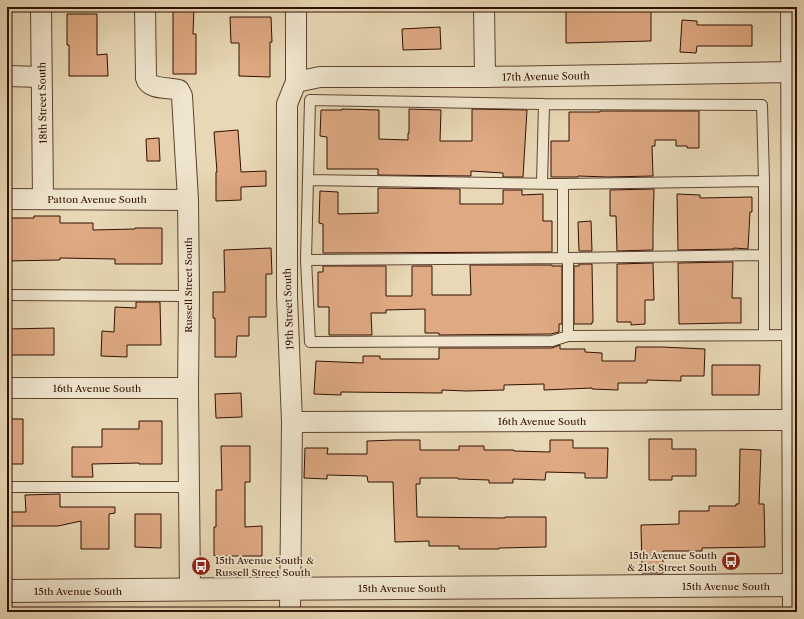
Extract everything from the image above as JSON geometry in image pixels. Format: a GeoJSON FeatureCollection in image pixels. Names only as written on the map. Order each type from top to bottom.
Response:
{"type":"FeatureCollection","features":[{"type":"Feature","properties":{"kind":"street","name":"18th Street South"},"geometry":{"type":"LineString","coordinates":[[41,7],[44,199]]}},
{"type":"Feature","properties":{"kind":"street","name":"Russell Street South"},"geometry":{"type":"LineString","coordinates":[[146,7],[147,82],[151,85],[179,90],[182,96],[188,200],[190,590]]}},
{"type":"Feature","properties":{"kind":"street","name":"19th Street South"},"geometry":{"type":"LineString","coordinates":[[290,612],[292,422],[287,296],[287,104],[296,82],[296,7]]}},
{"type":"Feature","properties":{"kind":"street"},"geometry":{"type":"LineString","coordinates":[[484,7],[485,77]]}},
{"type":"Feature","properties":{"kind":"street"},"geometry":{"type":"LineString","coordinates":[[791,7],[794,72],[794,277],[792,335],[792,420],[795,480],[794,612]]}},
{"type":"Feature","properties":{"kind":"street","name":"17th Avenue South"},"geometry":{"type":"LineString","coordinates":[[296,82],[320,77],[485,77],[794,72]]}},
{"type":"Feature","properties":{"kind":"street"},"geometry":{"type":"LineString","coordinates":[[7,76],[42,77]]}},
{"type":"Feature","properties":{"kind":"street","name":"Patton Avenue South"},"geometry":{"type":"LineString","coordinates":[[7,199],[188,200]]}},
{"type":"Feature","properties":{"kind":"street","name":"16th Avenue South"},"geometry":{"type":"LineString","coordinates":[[7,388],[188,388]]}},
{"type":"Feature","properties":{"kind":"street","name":"16th Avenue South"},"geometry":{"type":"LineString","coordinates":[[292,422],[792,420]]}},
{"type":"Feature","properties":{"kind":"street","name":"15th Avenue South"},"geometry":{"type":"LineString","coordinates":[[7,591],[795,585]]}},
{"type":"Feature","properties":{"kind":"lane"},"geometry":{"type":"LineString","coordinates":[[764,335],[764,181],[762,106],[310,100],[306,260],[310,342],[552,341],[568,336],[792,335]]}},
{"type":"Feature","properties":{"kind":"lane"},"geometry":{"type":"LineString","coordinates":[[542,183],[544,104]]}},
{"type":"Feature","properties":{"kind":"lane"},"geometry":{"type":"LineString","coordinates":[[308,180],[563,184],[764,181]]}},
{"type":"Feature","properties":{"kind":"lane"},"geometry":{"type":"LineString","coordinates":[[563,184],[568,336]]}},
{"type":"Feature","properties":{"kind":"lane"},"geometry":{"type":"LineString","coordinates":[[306,260],[764,255]]}},
{"type":"Feature","properties":{"kind":"lane"},"geometry":{"type":"LineString","coordinates":[[7,295],[189,296]]}},
{"type":"Feature","properties":{"kind":"lane"},"geometry":{"type":"LineString","coordinates":[[7,487],[189,487]]}},
{"type":"Feature","properties":{"kind":"building"},"geometry":{"type":"Polygon","coordinates":[[[173,7],[194,7],[193,34],[196,34],[196,74],[173,74],[173,7]]]}},
{"type":"Feature","properties":{"kind":"building"},"geometry":{"type":"Polygon","coordinates":[[[566,7],[651,7],[651,41],[566,43],[566,7]]]}},
{"type":"Feature","properties":{"kind":"building"},"geometry":{"type":"Polygon","coordinates":[[[67,14],[97,14],[97,55],[107,54],[108,76],[69,76],[67,14]]]}},
{"type":"Feature","properties":{"kind":"building"},"geometry":{"type":"Polygon","coordinates":[[[230,17],[271,17],[272,42],[270,42],[270,77],[239,76],[239,43],[231,43],[230,17]]]}},
{"type":"Feature","properties":{"kind":"building"},"geometry":{"type":"Polygon","coordinates":[[[682,20],[697,21],[697,25],[752,25],[752,46],[697,46],[696,53],[680,52],[682,20]]]}},
{"type":"Feature","properties":{"kind":"building"},"geometry":{"type":"Polygon","coordinates":[[[440,27],[441,49],[403,50],[402,29],[440,27]]]}},
{"type":"Feature","properties":{"kind":"building"},"geometry":{"type":"Polygon","coordinates":[[[409,109],[441,110],[440,141],[472,141],[472,109],[527,110],[523,177],[503,177],[503,173],[471,171],[471,176],[378,175],[378,169],[327,169],[327,137],[320,136],[321,110],[379,110],[379,139],[408,140],[409,109]]]}},
{"type":"Feature","properties":{"kind":"building"},"geometry":{"type":"Polygon","coordinates":[[[699,111],[699,148],[676,146],[676,140],[655,140],[655,146],[652,146],[653,176],[551,177],[551,141],[569,141],[569,112],[699,111]]]}},
{"type":"Feature","properties":{"kind":"building"},"geometry":{"type":"Polygon","coordinates":[[[238,130],[241,172],[266,171],[266,186],[241,187],[241,200],[216,201],[217,172],[214,132],[238,130]]]}},
{"type":"Feature","properties":{"kind":"building"},"geometry":{"type":"Polygon","coordinates":[[[159,138],[160,161],[147,161],[146,139],[159,138]]]}},
{"type":"Feature","properties":{"kind":"building"},"geometry":{"type":"Polygon","coordinates":[[[378,188],[460,189],[460,204],[503,204],[503,190],[522,190],[522,195],[543,194],[543,221],[552,221],[552,252],[323,253],[323,224],[319,223],[320,191],[338,192],[338,214],[378,213],[378,188]]]}},
{"type":"Feature","properties":{"kind":"building"},"geometry":{"type":"Polygon","coordinates":[[[654,189],[653,250],[617,251],[616,216],[610,216],[610,190],[654,189]]]}},
{"type":"Feature","properties":{"kind":"building"},"geometry":{"type":"Polygon","coordinates":[[[677,194],[700,195],[700,198],[752,197],[748,249],[678,250],[677,194]]]}},
{"type":"Feature","properties":{"kind":"building"},"geometry":{"type":"Polygon","coordinates":[[[34,216],[60,216],[60,223],[93,223],[93,230],[162,228],[162,264],[115,264],[115,259],[60,258],[60,260],[7,261],[7,218],[34,218],[34,216]]]}},
{"type":"Feature","properties":{"kind":"building"},"geometry":{"type":"Polygon","coordinates":[[[591,221],[592,251],[579,251],[578,222],[591,221]]]}},
{"type":"Feature","properties":{"kind":"building"},"geometry":{"type":"Polygon","coordinates":[[[271,248],[272,274],[266,274],[266,317],[249,317],[249,336],[237,336],[236,357],[215,357],[213,292],[225,292],[224,250],[271,248]]]}},
{"type":"Feature","properties":{"kind":"building"},"geometry":{"type":"Polygon","coordinates":[[[733,262],[732,298],[741,298],[741,323],[679,324],[678,263],[733,262]]]}},
{"type":"Feature","properties":{"kind":"building"},"geometry":{"type":"Polygon","coordinates":[[[653,263],[654,300],[645,300],[645,324],[631,325],[631,322],[617,322],[617,264],[653,263]]]}},
{"type":"Feature","properties":{"kind":"building"},"geometry":{"type":"Polygon","coordinates":[[[579,264],[592,264],[592,324],[574,324],[574,266],[579,266],[579,264]]]}},
{"type":"Feature","properties":{"kind":"building"},"geometry":{"type":"Polygon","coordinates":[[[470,265],[562,266],[562,324],[559,324],[559,332],[551,334],[439,335],[439,333],[425,333],[425,309],[386,310],[386,313],[371,313],[372,335],[329,335],[329,307],[318,307],[318,272],[323,272],[323,266],[386,266],[386,296],[412,296],[412,266],[432,266],[432,295],[471,295],[470,265]]]}},
{"type":"Feature","properties":{"kind":"building"},"geometry":{"type":"Polygon","coordinates":[[[136,302],[160,302],[161,345],[127,345],[127,357],[101,356],[102,331],[114,332],[115,307],[136,308],[136,302]]]}},
{"type":"Feature","properties":{"kind":"building"},"geometry":{"type":"Polygon","coordinates":[[[54,328],[54,355],[7,355],[7,329],[54,328]]]}},
{"type":"Feature","properties":{"kind":"building"},"geometry":{"type":"Polygon","coordinates":[[[560,345],[560,349],[585,349],[585,352],[602,353],[602,361],[635,361],[636,347],[705,349],[704,376],[681,376],[681,381],[647,380],[647,383],[618,383],[618,390],[592,388],[544,390],[544,384],[504,385],[504,390],[442,390],[442,393],[341,392],[341,395],[314,394],[316,361],[363,363],[363,356],[380,356],[380,359],[439,359],[439,348],[552,348],[560,345]]]}},
{"type":"Feature","properties":{"kind":"building"},"geometry":{"type":"Polygon","coordinates":[[[712,365],[760,365],[759,395],[712,395],[712,365]]]}},
{"type":"Feature","properties":{"kind":"building"},"geometry":{"type":"Polygon","coordinates":[[[241,393],[242,417],[216,418],[215,394],[241,393]]]}},
{"type":"Feature","properties":{"kind":"building"},"geometry":{"type":"Polygon","coordinates":[[[7,419],[23,419],[23,464],[7,464],[7,419]]]}},
{"type":"Feature","properties":{"kind":"building"},"geometry":{"type":"Polygon","coordinates":[[[139,421],[162,421],[162,464],[92,464],[93,477],[72,477],[72,447],[102,447],[102,429],[139,429],[139,421]]]}},
{"type":"Feature","properties":{"kind":"building"},"geometry":{"type":"Polygon","coordinates":[[[649,439],[672,439],[672,449],[696,449],[696,476],[672,476],[672,480],[649,480],[649,439]]]}},
{"type":"Feature","properties":{"kind":"building"},"geometry":{"type":"Polygon","coordinates":[[[420,440],[420,450],[459,450],[459,446],[484,446],[484,450],[550,452],[550,440],[573,440],[573,448],[608,448],[607,478],[585,478],[585,473],[546,472],[545,480],[513,479],[513,483],[489,483],[489,480],[458,478],[420,478],[420,484],[416,484],[417,517],[546,517],[546,547],[459,549],[459,546],[429,546],[429,541],[395,542],[393,482],[368,482],[367,476],[327,475],[327,479],[304,478],[305,448],[328,448],[327,454],[367,454],[367,441],[420,440]]]}},
{"type":"Feature","properties":{"kind":"building"},"geometry":{"type":"Polygon","coordinates":[[[221,446],[250,446],[250,482],[245,482],[245,527],[262,526],[262,556],[214,556],[216,490],[222,490],[221,446]]]}},
{"type":"Feature","properties":{"kind":"building"},"geometry":{"type":"Polygon","coordinates":[[[740,449],[761,450],[759,504],[764,504],[765,547],[702,548],[702,551],[663,551],[663,573],[642,573],[641,525],[679,524],[679,511],[709,511],[709,506],[736,506],[736,504],[739,504],[740,449]]]}},
{"type":"Feature","properties":{"kind":"building"},"geometry":{"type":"Polygon","coordinates":[[[60,494],[60,507],[115,507],[115,513],[109,514],[109,549],[81,549],[81,521],[58,526],[7,526],[7,512],[26,512],[25,495],[60,494]]]}},
{"type":"Feature","properties":{"kind":"building"},"geometry":{"type":"Polygon","coordinates":[[[135,514],[161,514],[161,548],[135,547],[135,514]]]}},
{"type":"Feature","properties":{"kind":"place","name":"15th Avenue South & 21st Street South"},"geometry":{"type":"Point","coordinates":[731,561]}},
{"type":"Feature","properties":{"kind":"place","name":"15th Avenue South & Russell Street South"},"geometry":{"type":"Point","coordinates":[201,566]}}]}
